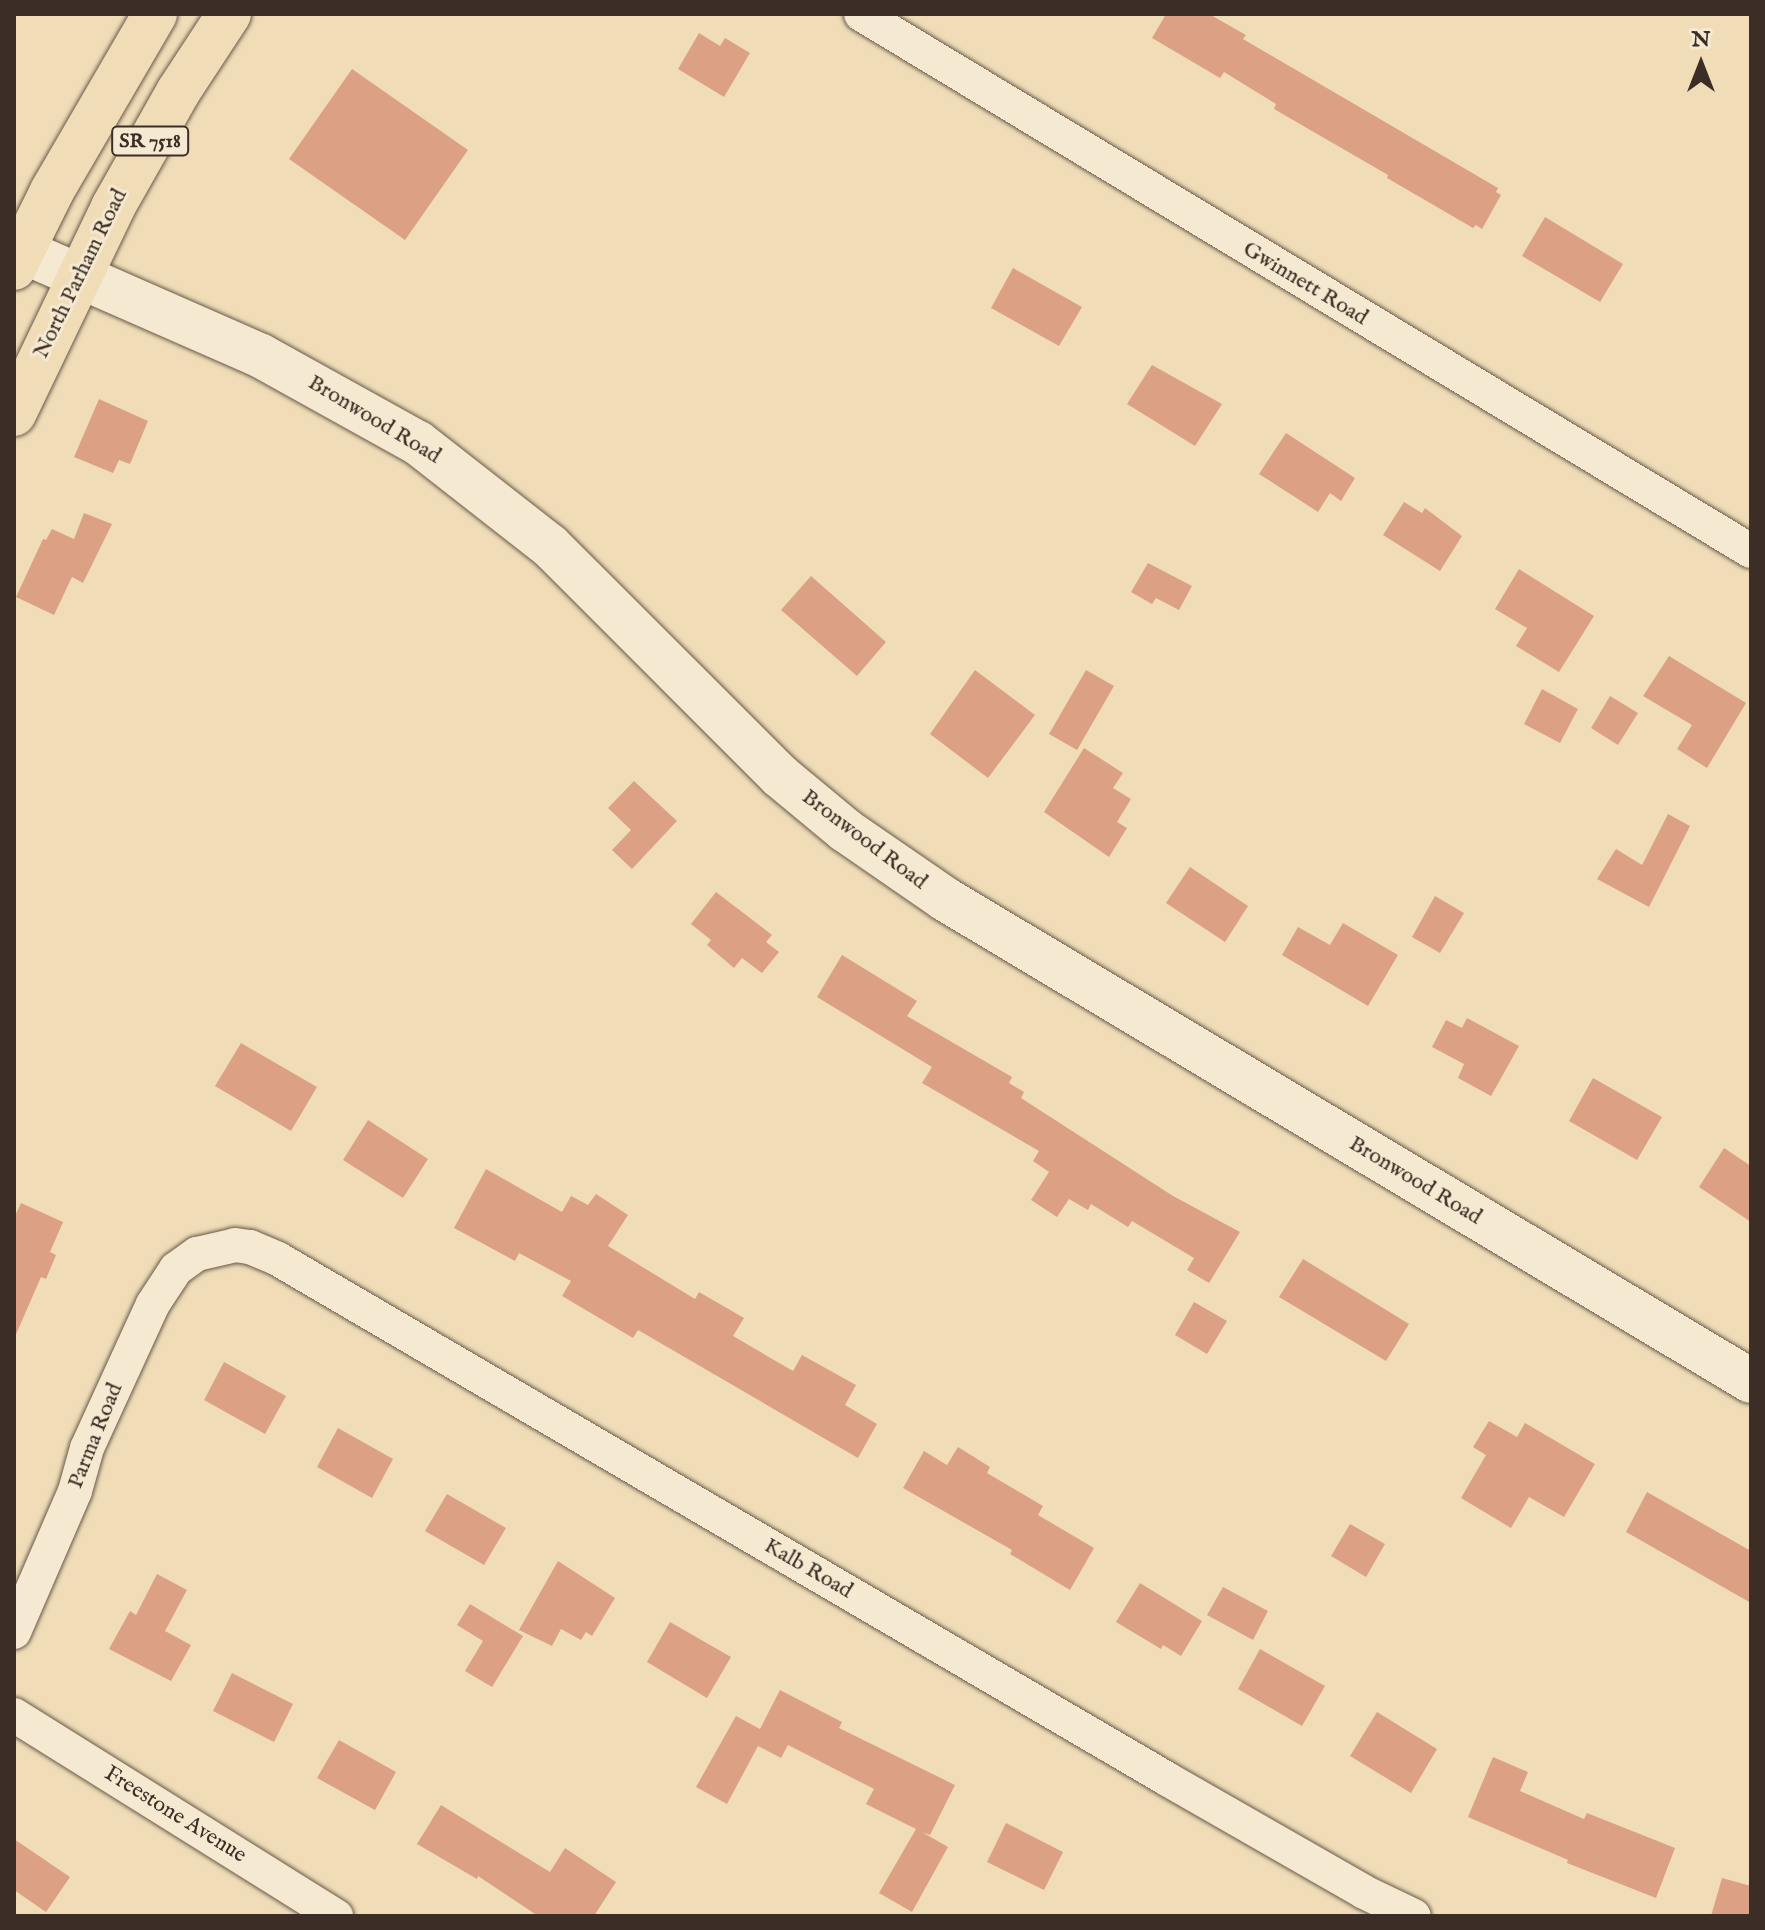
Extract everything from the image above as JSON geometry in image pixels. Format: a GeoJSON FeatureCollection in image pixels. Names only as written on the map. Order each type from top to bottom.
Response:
{"type":"FeatureCollection","features":[{"type":"Feature","properties":{"kind":"highway","name":"SR 7518"},"geometry":{"type":"LineString","coordinates":[[17,256],[110,87],[155,14]]}},
{"type":"Feature","properties":{"kind":"highway","name":"North Parham Road"},"geometry":{"type":"LineString","coordinates":[[14,414],[78,273],[178,92],[229,14]]}},
{"type":"Feature","properties":{"kind":"street","name":"Gwinnett Road"},"geometry":{"type":"LineString","coordinates":[[861,14],[1751,551]]}},
{"type":"Feature","properties":{"kind":"street","name":"Bronwood Road"},"geometry":{"type":"LineString","coordinates":[[17,256],[78,273],[274,363],[418,443],[550,546],[780,776],[857,838],[945,899],[1751,1381]]}},
{"type":"Feature","properties":{"kind":"street","name":"Kalb Road"},"geometry":{"type":"LineString","coordinates":[[197,1254],[235,1245],[278,1259],[1167,1779],[1364,1892],[1414,1916]]}},
{"type":"Feature","properties":{"kind":"street","name":"Parma Road"},"geometry":{"type":"LineString","coordinates":[[14,1632],[75,1491],[87,1448],[153,1304],[176,1269],[197,1254]]}},
{"type":"Feature","properties":{"kind":"street","name":"Freestone Avenue"},"geometry":{"type":"LineString","coordinates":[[14,1715],[336,1916]]}},
{"type":"Feature","properties":{"kind":"building"},"geometry":{"type":"Polygon","coordinates":[[[1166,14],[1209,14],[1246,35],[1243,39],[1498,188],[1496,192],[1501,195],[1482,229],[1476,225],[1473,228],[1387,178],[1388,175],[1274,109],[1276,104],[1224,72],[1220,78],[1152,38],[1166,14]]]}},
{"type":"Feature","properties":{"kind":"building"},"geometry":{"type":"Polygon","coordinates":[[[699,33],[720,46],[725,38],[750,53],[724,97],[678,69],[699,33]]]}},
{"type":"Feature","properties":{"kind":"building"},"geometry":{"type":"Polygon","coordinates":[[[352,69],[468,150],[405,240],[289,159],[352,69]]]}},
{"type":"Feature","properties":{"kind":"building"},"geometry":{"type":"Polygon","coordinates":[[[1545,217],[1623,264],[1600,302],[1522,256],[1545,217]]]}},
{"type":"Feature","properties":{"kind":"building"},"geometry":{"type":"Polygon","coordinates":[[[1013,268],[1082,307],[1059,346],[991,308],[1013,268]]]}},
{"type":"Feature","properties":{"kind":"building"},"geometry":{"type":"Polygon","coordinates":[[[1152,365],[1222,404],[1195,446],[1127,404],[1152,365]]]}},
{"type":"Feature","properties":{"kind":"building"},"geometry":{"type":"Polygon","coordinates":[[[99,399],[148,421],[130,464],[119,460],[113,473],[74,457],[99,399]]]}},
{"type":"Feature","properties":{"kind":"building"},"geometry":{"type":"Polygon","coordinates":[[[1286,433],[1355,478],[1341,501],[1330,493],[1318,512],[1259,474],[1286,433]]]}},
{"type":"Feature","properties":{"kind":"building"},"geometry":{"type":"Polygon","coordinates":[[[1404,502],[1422,513],[1425,508],[1462,536],[1440,571],[1383,535],[1404,502]]]}},
{"type":"Feature","properties":{"kind":"building"},"geometry":{"type":"Polygon","coordinates":[[[84,513],[112,524],[83,583],[72,577],[54,615],[16,597],[43,539],[46,540],[52,529],[74,539],[84,513]]]}},
{"type":"Feature","properties":{"kind":"building"},"geometry":{"type":"Polygon","coordinates":[[[1148,563],[1192,586],[1179,610],[1156,598],[1152,604],[1131,592],[1148,563]]]}},
{"type":"Feature","properties":{"kind":"building"},"geometry":{"type":"Polygon","coordinates":[[[1519,569],[1594,616],[1559,672],[1516,646],[1527,628],[1495,609],[1519,569]]]}},
{"type":"Feature","properties":{"kind":"building"},"geometry":{"type":"Polygon","coordinates":[[[811,576],[886,642],[857,676],[781,610],[811,576]]]}},
{"type":"Feature","properties":{"kind":"building"},"geometry":{"type":"Polygon","coordinates":[[[1669,656],[1746,703],[1707,768],[1677,749],[1692,725],[1643,696],[1669,656]]]}},
{"type":"Feature","properties":{"kind":"building"},"geometry":{"type":"Polygon","coordinates":[[[975,670],[1035,715],[988,778],[930,734],[975,670]]]}},
{"type":"Feature","properties":{"kind":"building"},"geometry":{"type":"Polygon","coordinates":[[[1086,670],[1114,686],[1077,750],[1049,734],[1086,670]]]}},
{"type":"Feature","properties":{"kind":"building"},"geometry":{"type":"Polygon","coordinates":[[[1542,689],[1578,709],[1560,743],[1524,724],[1542,689]]]}},
{"type":"Feature","properties":{"kind":"building"},"geometry":{"type":"Polygon","coordinates":[[[1610,696],[1638,713],[1618,745],[1591,728],[1610,696]]]}},
{"type":"Feature","properties":{"kind":"building"},"geometry":{"type":"Polygon","coordinates":[[[1084,748],[1123,773],[1113,788],[1131,799],[1117,822],[1127,828],[1109,857],[1044,812],[1084,748]]]}},
{"type":"Feature","properties":{"kind":"building"},"geometry":{"type":"Polygon","coordinates":[[[634,781],[677,821],[632,869],[612,850],[631,830],[608,808],[634,781]]]}},
{"type":"Feature","properties":{"kind":"building"},"geometry":{"type":"Polygon","coordinates":[[[1668,814],[1690,826],[1649,907],[1597,879],[1616,849],[1642,865],[1668,814]]]}},
{"type":"Feature","properties":{"kind":"building"},"geometry":{"type":"Polygon","coordinates":[[[1190,867],[1248,906],[1225,942],[1166,903],[1190,867]]]}},
{"type":"Feature","properties":{"kind":"building"},"geometry":{"type":"Polygon","coordinates":[[[716,892],[772,935],[766,942],[779,952],[762,973],[742,958],[734,968],[707,945],[711,940],[691,924],[716,892]]]}},
{"type":"Feature","properties":{"kind":"building"},"geometry":{"type":"Polygon","coordinates":[[[1435,896],[1464,913],[1440,953],[1412,937],[1435,896]]]}},
{"type":"Feature","properties":{"kind":"building"},"geometry":{"type":"Polygon","coordinates":[[[1343,923],[1398,955],[1368,1006],[1282,955],[1298,927],[1330,945],[1343,923]]]}},
{"type":"Feature","properties":{"kind":"building"},"geometry":{"type":"Polygon","coordinates":[[[842,955],[917,1001],[907,1016],[1012,1077],[1009,1083],[1024,1092],[1021,1098],[1173,1196],[1240,1232],[1209,1283],[1187,1270],[1194,1258],[1132,1221],[1128,1227],[1091,1204],[1088,1210],[1069,1199],[1057,1217],[1031,1200],[1049,1172],[1033,1161],[1039,1151],[922,1083],[932,1067],[817,997],[842,955]]]}},
{"type":"Feature","properties":{"kind":"building"},"geometry":{"type":"Polygon","coordinates":[[[1467,1018],[1519,1046],[1491,1096],[1458,1078],[1464,1064],[1432,1047],[1446,1020],[1462,1028],[1467,1018]]]}},
{"type":"Feature","properties":{"kind":"building"},"geometry":{"type":"Polygon","coordinates":[[[241,1043],[317,1087],[291,1131],[215,1086],[241,1043]]]}},
{"type":"Feature","properties":{"kind":"building"},"geometry":{"type":"Polygon","coordinates":[[[1593,1078],[1662,1117],[1637,1160],[1569,1121],[1593,1078]]]}},
{"type":"Feature","properties":{"kind":"building"},"geometry":{"type":"Polygon","coordinates":[[[368,1120],[428,1159],[403,1198],[343,1160],[368,1120]]]}},
{"type":"Feature","properties":{"kind":"building"},"geometry":{"type":"Polygon","coordinates":[[[1724,1148],[1751,1166],[1751,1222],[1699,1187],[1724,1148]]]}},
{"type":"Feature","properties":{"kind":"building"},"geometry":{"type":"Polygon","coordinates":[[[486,1169],[562,1212],[571,1196],[588,1205],[596,1194],[628,1215],[608,1246],[695,1299],[699,1292],[744,1318],[733,1336],[793,1371],[802,1355],[856,1385],[845,1405],[877,1424],[858,1458],[638,1330],[633,1338],[562,1296],[571,1281],[519,1253],[515,1261],[454,1228],[486,1169]]]}},
{"type":"Feature","properties":{"kind":"building"},"geometry":{"type":"Polygon","coordinates":[[[21,1203],[63,1222],[50,1252],[56,1255],[46,1279],[41,1277],[14,1339],[14,1218],[21,1203]]]}},
{"type":"Feature","properties":{"kind":"building"},"geometry":{"type":"Polygon","coordinates":[[[1303,1259],[1409,1324],[1386,1361],[1279,1297],[1303,1259]]]}},
{"type":"Feature","properties":{"kind":"building"},"geometry":{"type":"Polygon","coordinates":[[[1194,1302],[1227,1321],[1207,1354],[1175,1335],[1194,1302]]]}},
{"type":"Feature","properties":{"kind":"building"},"geometry":{"type":"Polygon","coordinates":[[[224,1362],[286,1396],[265,1434],[204,1400],[224,1362]]]}},
{"type":"Feature","properties":{"kind":"building"},"geometry":{"type":"Polygon","coordinates":[[[1489,1421],[1517,1437],[1525,1423],[1595,1464],[1564,1517],[1529,1497],[1511,1528],[1461,1498],[1486,1455],[1473,1447],[1489,1421]]]}},
{"type":"Feature","properties":{"kind":"building"},"geometry":{"type":"Polygon","coordinates":[[[338,1428],[393,1459],[372,1498],[317,1467],[338,1428]]]}},
{"type":"Feature","properties":{"kind":"building"},"geometry":{"type":"Polygon","coordinates":[[[958,1447],[990,1467],[987,1473],[1043,1506],[1038,1515],[1094,1548],[1070,1590],[1010,1554],[1012,1550],[903,1488],[924,1451],[947,1465],[958,1447]]]}},
{"type":"Feature","properties":{"kind":"building"},"geometry":{"type":"Polygon","coordinates":[[[1647,1492],[1751,1551],[1751,1603],[1626,1532],[1647,1492]]]}},
{"type":"Feature","properties":{"kind":"building"},"geometry":{"type":"Polygon","coordinates":[[[447,1494],[506,1528],[484,1565],[425,1531],[447,1494]]]}},
{"type":"Feature","properties":{"kind":"building"},"geometry":{"type":"Polygon","coordinates":[[[1350,1524],[1385,1544],[1366,1577],[1331,1556],[1350,1524]]]}},
{"type":"Feature","properties":{"kind":"building"},"geometry":{"type":"Polygon","coordinates":[[[558,1561],[615,1598],[592,1636],[586,1632],[581,1640],[561,1629],[552,1646],[519,1630],[558,1561]]]}},
{"type":"Feature","properties":{"kind":"building"},"geometry":{"type":"Polygon","coordinates":[[[157,1574],[187,1590],[165,1631],[191,1645],[171,1681],[109,1649],[130,1611],[136,1615],[157,1574]]]}},
{"type":"Feature","properties":{"kind":"building"},"geometry":{"type":"Polygon","coordinates":[[[1140,1583],[1202,1621],[1181,1656],[1163,1645],[1161,1649],[1116,1622],[1140,1583]]]}},
{"type":"Feature","properties":{"kind":"building"},"geometry":{"type":"Polygon","coordinates":[[[1223,1587],[1268,1611],[1253,1640],[1207,1615],[1223,1587]]]}},
{"type":"Feature","properties":{"kind":"building"},"geometry":{"type":"Polygon","coordinates":[[[470,1604],[523,1636],[492,1687],[465,1671],[483,1641],[457,1625],[470,1604]]]}},
{"type":"Feature","properties":{"kind":"building"},"geometry":{"type":"Polygon","coordinates":[[[670,1622],[731,1657],[707,1698],[647,1662],[670,1622]]]}},
{"type":"Feature","properties":{"kind":"building"},"geometry":{"type":"Polygon","coordinates":[[[1260,1649],[1325,1686],[1302,1726],[1238,1689],[1260,1649]]]}},
{"type":"Feature","properties":{"kind":"building"},"geometry":{"type":"Polygon","coordinates":[[[232,1673],[293,1704],[274,1742],[213,1711],[232,1673]]]}},
{"type":"Feature","properties":{"kind":"building"},"geometry":{"type":"Polygon","coordinates":[[[780,1690],[842,1722],[839,1728],[955,1785],[930,1835],[922,1832],[948,1847],[912,1912],[879,1893],[916,1829],[866,1804],[874,1789],[788,1745],[781,1758],[758,1746],[727,1804],[696,1787],[736,1716],[760,1729],[780,1690]]]}},
{"type":"Feature","properties":{"kind":"building"},"geometry":{"type":"Polygon","coordinates":[[[1377,1712],[1437,1749],[1411,1793],[1350,1756],[1377,1712]]]}},
{"type":"Feature","properties":{"kind":"building"},"geometry":{"type":"Polygon","coordinates":[[[339,1740],[396,1772],[375,1810],[317,1778],[339,1740]]]}},
{"type":"Feature","properties":{"kind":"building"},"geometry":{"type":"Polygon","coordinates":[[[1493,1757],[1528,1772],[1520,1791],[1584,1819],[1587,1813],[1675,1848],[1656,1898],[1567,1863],[1568,1860],[1468,1817],[1493,1757]]]}},
{"type":"Feature","properties":{"kind":"building"},"geometry":{"type":"Polygon","coordinates":[[[441,1805],[550,1872],[565,1848],[616,1882],[594,1916],[538,1916],[478,1876],[477,1879],[417,1844],[441,1805]]]}},
{"type":"Feature","properties":{"kind":"building"},"geometry":{"type":"Polygon","coordinates":[[[1006,1823],[1063,1852],[1044,1890],[987,1862],[1006,1823]]]}},
{"type":"Feature","properties":{"kind":"building"},"geometry":{"type":"Polygon","coordinates":[[[14,1839],[70,1877],[46,1912],[14,1890],[14,1839]]]}},
{"type":"Feature","properties":{"kind":"building"},"geometry":{"type":"Polygon","coordinates":[[[1722,1878],[1751,1886],[1751,1916],[1711,1916],[1722,1878]]]}}]}
